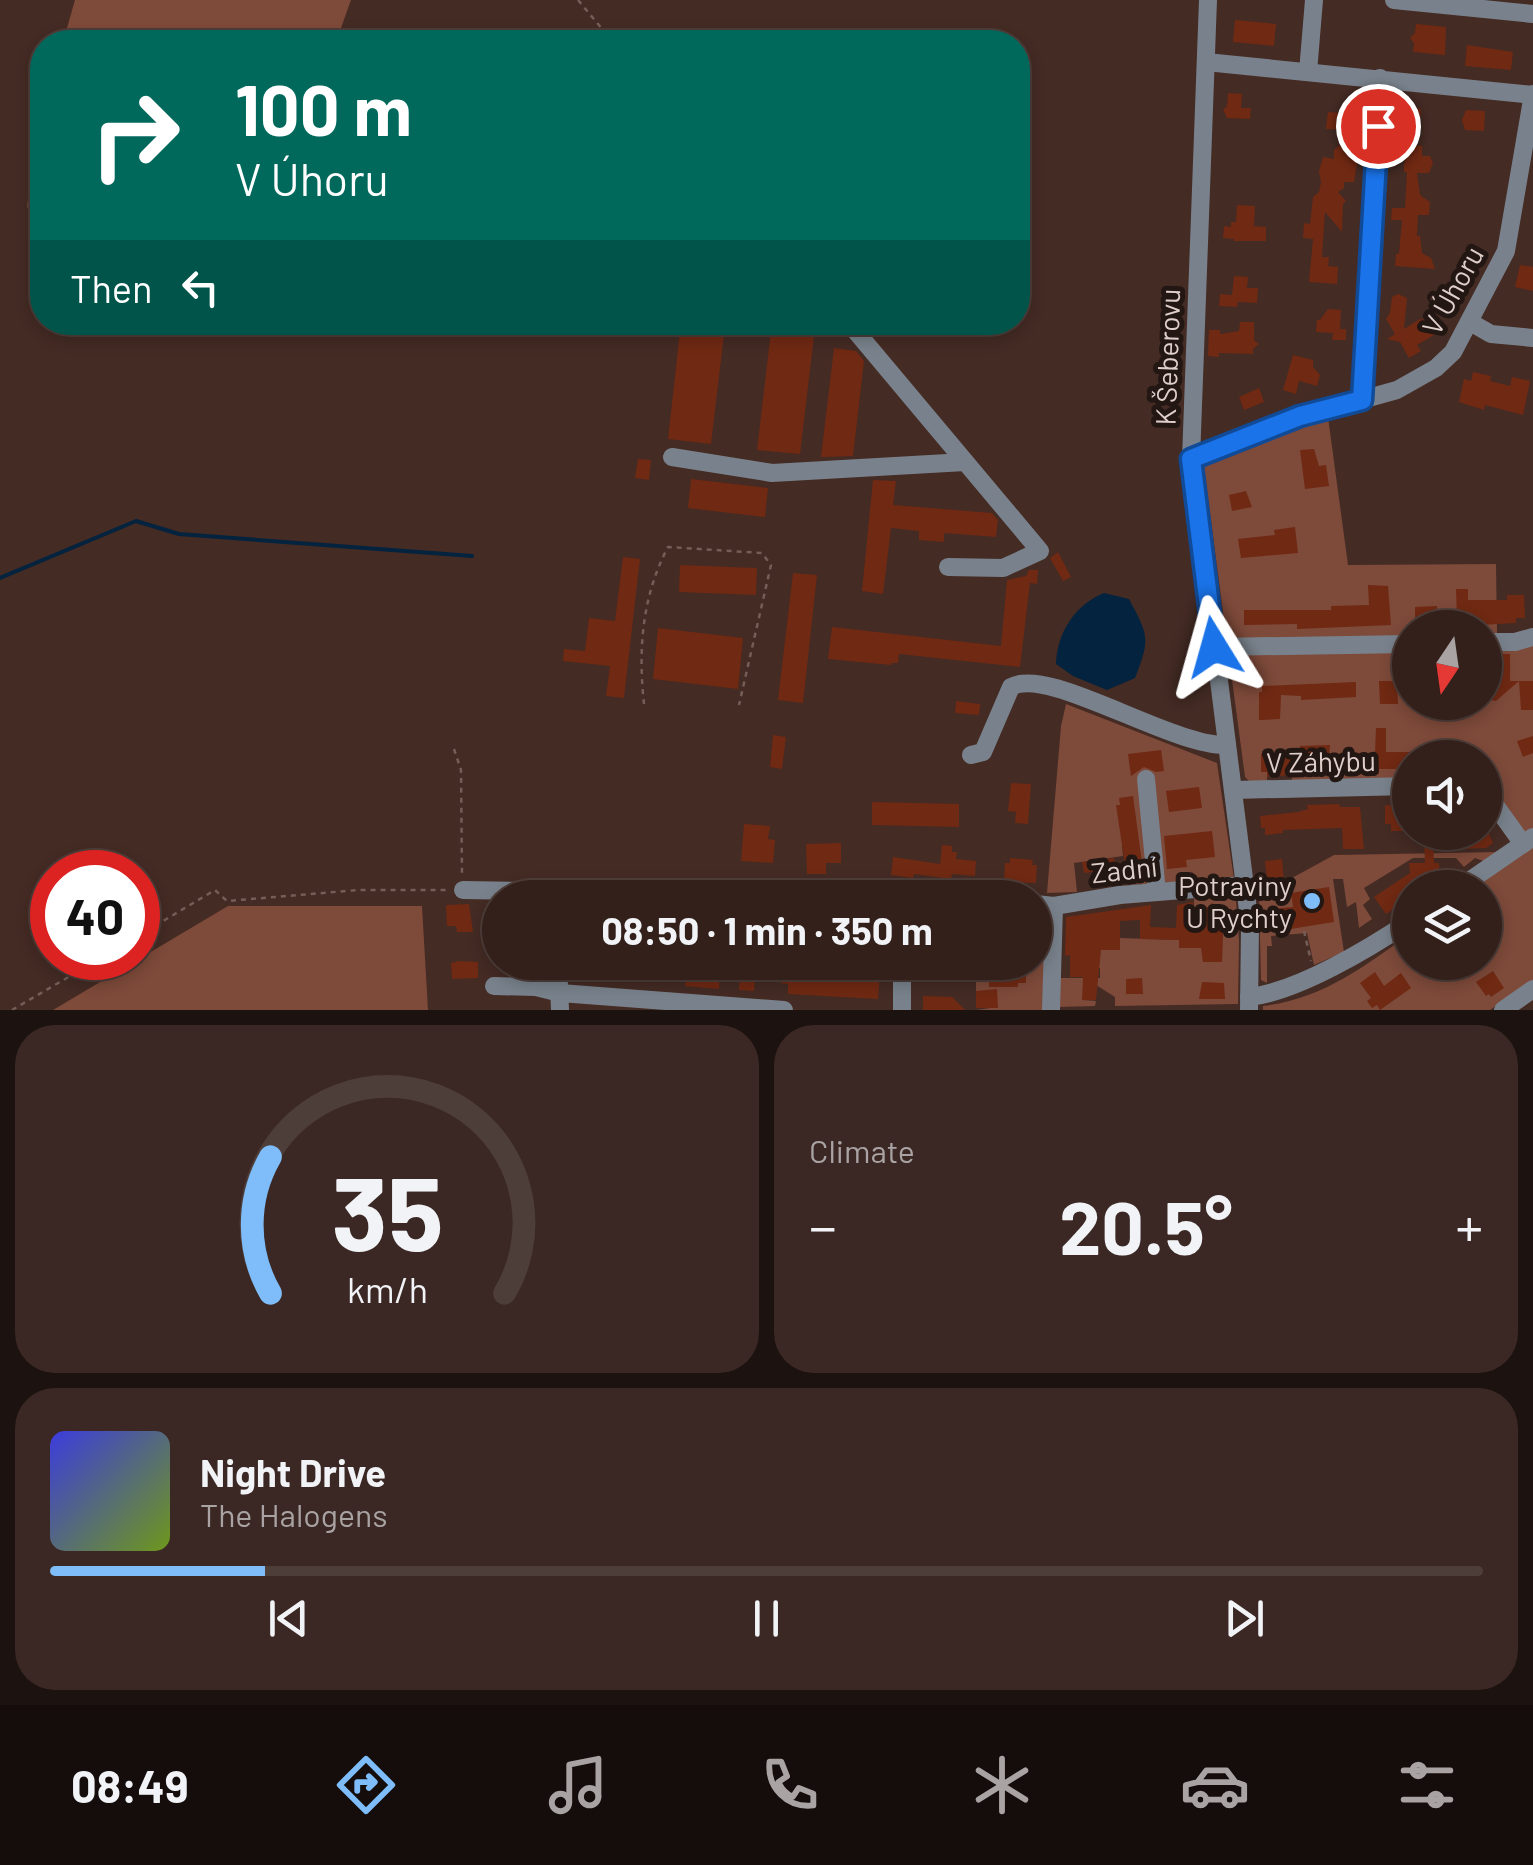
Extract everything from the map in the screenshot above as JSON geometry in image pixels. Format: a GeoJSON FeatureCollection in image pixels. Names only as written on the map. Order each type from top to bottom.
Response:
{"type":"FeatureCollection","features":[{"type":"Feature","properties":{"kind":"street","name":"K Šeberovu"},"geometry":{"type":"LineString","coordinates":[[1208,0],[1191,459],[1250,926],[1249,1004]]}},
{"type":"Feature","properties":{"kind":"street"},"geometry":{"type":"LineString","coordinates":[[1308,72],[1314,0]]}},
{"type":"Feature","properties":{"kind":"street"},"geometry":{"type":"LineString","coordinates":[[1394,0],[1533,14]]}},
{"type":"Feature","properties":{"kind":"street"},"geometry":{"type":"LineString","coordinates":[[1206,62],[1533,94]]}},
{"type":"Feature","properties":{"kind":"street"},"geometry":{"type":"LineString","coordinates":[[1362,400],[1380,78]]}},
{"type":"Feature","properties":{"kind":"street","name":"V Úhoru"},"geometry":{"type":"LineString","coordinates":[[1191,459],[1300,416],[1416,382],[1453,352],[1506,251],[1533,94]]}},
{"type":"Feature","properties":{"kind":"street"},"geometry":{"type":"LineString","coordinates":[[1512,217],[1533,220]]}},
{"type":"Feature","properties":{"kind":"street"},"geometry":{"type":"LineString","coordinates":[[1470,322],[1490,334],[1533,338]]}},
{"type":"Feature","properties":{"kind":"street"},"geometry":{"type":"LineString","coordinates":[[859,335],[1040,551],[1003,568],[948,568]]}},
{"type":"Feature","properties":{"kind":"street"},"geometry":{"type":"LineString","coordinates":[[672,456],[772,473],[965,462]]}},
{"type":"Feature","properties":{"kind":"street"},"geometry":{"type":"LineString","coordinates":[[1502,642],[1533,637]]}},
{"type":"Feature","properties":{"kind":"street"},"geometry":{"type":"LineString","coordinates":[[1214,647],[1392,644]]}},
{"type":"Feature","properties":{"kind":"street"},"geometry":{"type":"LineString","coordinates":[[971,755],[983,752],[1011,687],[1020,681],[1056,686],[1198,743],[1227,745]]}},
{"type":"Feature","properties":{"kind":"street"},"geometry":{"type":"LineString","coordinates":[[1146,780],[1157,892]]}},
{"type":"Feature","properties":{"kind":"street","name":"V Záhybu"},"geometry":{"type":"LineString","coordinates":[[1233,790],[1392,786]]}},
{"type":"Feature","properties":{"kind":"street"},"geometry":{"type":"LineString","coordinates":[[1485,870],[1528,841],[1502,811]]}},
{"type":"Feature","properties":{"kind":"street","name":"Zadní"},"geometry":{"type":"LineString","coordinates":[[1052,904],[1245,885]]}},
{"type":"Feature","properties":{"kind":"street"},"geometry":{"type":"LineString","coordinates":[[463,890],[482,891]]}},
{"type":"Feature","properties":{"kind":"street"},"geometry":{"type":"LineString","coordinates":[[1249,1004],[1332,966],[1392,931]]}},
{"type":"Feature","properties":{"kind":"street"},"geometry":{"type":"LineString","coordinates":[[902,980],[902,1010]]}},
{"type":"Feature","properties":{"kind":"street","name":"Zadní"},"geometry":{"type":"LineString","coordinates":[[1049,980],[1051,1010]]}},
{"type":"Feature","properties":{"kind":"street"},"geometry":{"type":"LineString","coordinates":[[494,986],[536,987],[560,1002],[784,1010]]}},
{"type":"Feature","properties":{"kind":"street"},"geometry":{"type":"LineString","coordinates":[[1503,1010],[1533,989]]}},
{"type":"Feature","properties":{"kind":"path"},"geometry":{"type":"LineString","coordinates":[[578,0],[603,30]]}},
{"type":"Feature","properties":{"kind":"path"},"geometry":{"type":"LineString","coordinates":[[644,704],[641,665],[649,591],[668,547],[686,546],[762,553],[771,565],[739,704]]}},
{"type":"Feature","properties":{"kind":"path"},"geometry":{"type":"LineString","coordinates":[[160,923],[215,890],[228,901],[358,890],[463,890],[461,770],[454,749]]}},
{"type":"Feature","properties":{"kind":"path"},"geometry":{"type":"LineString","coordinates":[[1304,931],[1312,968]]}},
{"type":"Feature","properties":{"kind":"path"},"geometry":{"type":"LineString","coordinates":[[12,1010],[63,980]]}},
{"type":"Feature","properties":{"kind":"shaded area"},"geometry":{"type":"Polygon","coordinates":[[[75,0],[351,0],[340,30],[66,30],[75,0]]]}},
{"type":"Feature","properties":{"kind":"shaded area"},"geometry":{"type":"Polygon","coordinates":[[[1328,417],[1348,565],[1496,564],[1497,610],[1392,610],[1392,636],[1232,639],[1226,635],[1204,467],[1207,460],[1328,417]]]}},
{"type":"Feature","properties":{"kind":"shaded area"},"geometry":{"type":"Polygon","coordinates":[[[1533,645],[1533,829],[1525,834],[1502,802],[1502,740],[1392,740],[1392,779],[1292,781],[1291,760],[1284,760],[1279,753],[1262,754],[1261,771],[1267,772],[1267,781],[1250,782],[1245,777],[1229,657],[1232,654],[1392,651],[1392,720],[1502,720],[1502,648],[1533,645]]]}},
{"type":"Feature","properties":{"kind":"shaded area"},"geometry":{"type":"Polygon","coordinates":[[[1066,704],[1217,763],[1234,879],[1127,885],[1124,865],[1142,863],[1138,844],[1122,846],[1123,856],[1074,863],[1077,892],[1052,893],[1052,880],[1048,880],[1066,704]]]}},
{"type":"Feature","properties":{"kind":"shaded area"},"geometry":{"type":"Polygon","coordinates":[[[1533,847],[1533,980],[1490,1010],[1263,1010],[1263,1006],[1323,989],[1392,947],[1392,980],[1502,980],[1500,870],[1533,847]]]}},
{"type":"Feature","properties":{"kind":"shaded area"},"geometry":{"type":"Polygon","coordinates":[[[1500,852],[1486,862],[1475,858],[1464,867],[1456,858],[1413,858],[1364,888],[1370,899],[1363,905],[1372,919],[1359,928],[1356,902],[1347,907],[1343,879],[1333,879],[1344,952],[1314,965],[1307,933],[1271,936],[1272,946],[1267,946],[1267,983],[1261,980],[1259,896],[1334,855],[1500,852]]]}},
{"type":"Feature","properties":{"kind":"shaded area"},"geometry":{"type":"Polygon","coordinates":[[[1227,894],[1236,901],[1238,1004],[1115,1006],[1115,997],[1096,985],[1083,986],[1083,1000],[1096,1001],[1095,1006],[1058,1007],[1059,978],[1100,978],[1100,968],[1087,968],[1095,950],[1120,950],[1120,938],[1179,940],[1194,947],[1194,896],[1227,894]]]}},
{"type":"Feature","properties":{"kind":"shaded area"},"geometry":{"type":"Polygon","coordinates":[[[228,906],[422,906],[428,1010],[53,1010],[103,980],[160,980],[160,946],[228,906]]]}},
{"type":"Feature","properties":{"kind":"shaded area"},"geometry":{"type":"Polygon","coordinates":[[[976,980],[1045,980],[1044,1010],[976,1010],[998,1007],[982,991],[976,991],[976,980]]]}},
{"type":"Feature","properties":{"kind":"water"},"geometry":{"type":"Polygon","coordinates":[[[1104,593],[1129,599],[1145,637],[1135,678],[1107,690],[1056,664],[1060,641],[1070,621],[1085,604],[1104,593]]]}},
{"type":"Feature","properties":{"kind":"building"},"geometry":{"type":"Polygon","coordinates":[[[1235,20],[1276,24],[1274,46],[1233,42],[1235,20]]]}},
{"type":"Feature","properties":{"kind":"building"},"geometry":{"type":"Polygon","coordinates":[[[1416,24],[1446,27],[1445,55],[1413,52],[1410,38],[1416,24]]]}},
{"type":"Feature","properties":{"kind":"building"},"geometry":{"type":"Polygon","coordinates":[[[1467,45],[1513,52],[1511,70],[1465,66],[1467,45]]]}},
{"type":"Feature","properties":{"kind":"building"},"geometry":{"type":"Polygon","coordinates":[[[1228,93],[1242,94],[1241,108],[1251,108],[1250,119],[1227,118],[1223,109],[1227,107],[1228,93]]]}},
{"type":"Feature","properties":{"kind":"building"},"geometry":{"type":"Polygon","coordinates":[[[1401,107],[1421,109],[1420,125],[1403,124],[1397,118],[1401,107]]]}},
{"type":"Feature","properties":{"kind":"building"},"geometry":{"type":"Polygon","coordinates":[[[1466,110],[1485,111],[1484,131],[1465,130],[1462,120],[1466,110]]]}},
{"type":"Feature","properties":{"kind":"building"},"geometry":{"type":"Polygon","coordinates":[[[1328,112],[1358,114],[1349,121],[1349,130],[1326,129],[1328,112]]]}},
{"type":"Feature","properties":{"kind":"building"},"geometry":{"type":"Polygon","coordinates":[[[1341,144],[1359,151],[1354,182],[1344,182],[1344,188],[1338,192],[1346,201],[1342,232],[1325,212],[1322,257],[1329,257],[1328,266],[1338,267],[1337,284],[1309,282],[1313,239],[1303,238],[1304,223],[1310,224],[1323,157],[1334,159],[1334,150],[1341,144]]]}},
{"type":"Feature","properties":{"kind":"building"},"geometry":{"type":"Polygon","coordinates":[[[1408,144],[1422,146],[1422,156],[1430,156],[1433,163],[1429,173],[1417,173],[1420,195],[1430,202],[1429,215],[1418,215],[1417,236],[1422,253],[1431,258],[1435,269],[1395,266],[1402,220],[1391,220],[1392,208],[1405,208],[1404,165],[1408,144]]]}},
{"type":"Feature","properties":{"kind":"building"},"geometry":{"type":"Polygon","coordinates":[[[1237,205],[1255,206],[1254,226],[1266,227],[1266,241],[1223,238],[1224,226],[1231,227],[1231,222],[1236,222],[1237,205]]]}},
{"type":"Feature","properties":{"kind":"building"},"geometry":{"type":"Polygon","coordinates":[[[1520,265],[1533,267],[1533,291],[1515,287],[1520,265]]]}},
{"type":"Feature","properties":{"kind":"building"},"geometry":{"type":"Polygon","coordinates":[[[1234,276],[1248,277],[1247,288],[1258,288],[1257,303],[1219,306],[1220,294],[1232,295],[1234,276]]]}},
{"type":"Feature","properties":{"kind":"building"},"geometry":{"type":"Polygon","coordinates":[[[1398,294],[1407,298],[1404,329],[1420,319],[1426,320],[1434,335],[1417,345],[1421,351],[1409,358],[1400,342],[1387,339],[1395,334],[1386,319],[1392,297],[1398,294]]]}},
{"type":"Feature","properties":{"kind":"building"},"geometry":{"type":"Polygon","coordinates":[[[1328,309],[1341,310],[1340,329],[1346,329],[1346,340],[1332,340],[1333,333],[1316,332],[1317,320],[1328,309]]]}},
{"type":"Feature","properties":{"kind":"building"},"geometry":{"type":"Polygon","coordinates":[[[1240,322],[1254,322],[1254,340],[1259,344],[1253,354],[1208,356],[1209,330],[1220,330],[1220,334],[1239,331],[1240,322]]]}},
{"type":"Feature","properties":{"kind":"building"},"geometry":{"type":"Polygon","coordinates":[[[680,335],[724,335],[711,444],[668,439],[680,335]]]}},
{"type":"Feature","properties":{"kind":"building"},"geometry":{"type":"Polygon","coordinates":[[[771,335],[814,336],[800,454],[757,450],[771,335]]]}},
{"type":"Feature","properties":{"kind":"building"},"geometry":{"type":"Polygon","coordinates":[[[834,348],[856,351],[864,361],[853,456],[821,457],[834,348]]]}},
{"type":"Feature","properties":{"kind":"building"},"geometry":{"type":"Polygon","coordinates":[[[1293,355],[1313,360],[1320,375],[1317,386],[1299,381],[1296,394],[1283,390],[1293,355]]]}},
{"type":"Feature","properties":{"kind":"building"},"geometry":{"type":"Polygon","coordinates":[[[1473,372],[1510,386],[1512,377],[1530,381],[1523,415],[1459,402],[1464,379],[1471,381],[1473,372]]]}},
{"type":"Feature","properties":{"kind":"building"},"geometry":{"type":"Polygon","coordinates":[[[1259,388],[1264,402],[1244,410],[1239,397],[1259,388]]]}},
{"type":"Feature","properties":{"kind":"building"},"geometry":{"type":"Polygon","coordinates":[[[1314,449],[1319,466],[1326,465],[1329,486],[1305,489],[1300,450],[1314,449]]]}},
{"type":"Feature","properties":{"kind":"building"},"geometry":{"type":"Polygon","coordinates":[[[638,459],[651,460],[649,480],[635,478],[638,459]]]}},
{"type":"Feature","properties":{"kind":"building"},"geometry":{"type":"Polygon","coordinates":[[[691,479],[768,488],[765,517],[688,508],[691,479]]]}},
{"type":"Feature","properties":{"kind":"building"},"geometry":{"type":"Polygon","coordinates":[[[873,480],[896,481],[893,505],[992,513],[998,520],[996,537],[944,533],[944,542],[919,540],[919,531],[891,528],[883,594],[862,591],[873,480]]]}},
{"type":"Feature","properties":{"kind":"building"},"geometry":{"type":"Polygon","coordinates":[[[1246,491],[1252,507],[1232,511],[1229,495],[1246,491]]]}},
{"type":"Feature","properties":{"kind":"building"},"geometry":{"type":"Polygon","coordinates":[[[1295,527],[1298,553],[1241,558],[1238,539],[1275,535],[1274,530],[1295,527]]]}},
{"type":"Feature","properties":{"kind":"building"},"geometry":{"type":"Polygon","coordinates":[[[1058,552],[1071,577],[1063,581],[1050,558],[1058,552]]]}},
{"type":"Feature","properties":{"kind":"building"},"geometry":{"type":"Polygon","coordinates":[[[623,557],[640,559],[624,698],[606,696],[610,666],[563,661],[564,649],[585,651],[589,618],[615,621],[623,557]]]}},
{"type":"Feature","properties":{"kind":"building"},"geometry":{"type":"Polygon","coordinates":[[[680,565],[757,568],[756,595],[679,592],[680,565]]]}},
{"type":"Feature","properties":{"kind":"building"},"geometry":{"type":"Polygon","coordinates":[[[1029,570],[1038,570],[1037,584],[1030,583],[1020,667],[899,654],[898,663],[891,665],[828,659],[832,627],[1001,646],[1007,580],[1026,576],[1029,570]]]}},
{"type":"Feature","properties":{"kind":"building"},"geometry":{"type":"Polygon","coordinates":[[[793,573],[817,575],[803,703],[778,700],[793,573]]]}},
{"type":"Feature","properties":{"kind":"building"},"geometry":{"type":"Polygon","coordinates":[[[1368,585],[1388,586],[1391,625],[1297,629],[1297,624],[1244,625],[1244,610],[1331,610],[1331,606],[1369,605],[1368,585]]]}},
{"type":"Feature","properties":{"kind":"building"},"geometry":{"type":"Polygon","coordinates":[[[1456,589],[1468,589],[1468,600],[1507,600],[1507,595],[1524,595],[1525,618],[1516,618],[1516,623],[1502,624],[1502,610],[1457,610],[1456,589]]]}},
{"type":"Feature","properties":{"kind":"building"},"geometry":{"type":"Polygon","coordinates":[[[1437,606],[1437,610],[1415,610],[1437,606]]]}},
{"type":"Feature","properties":{"kind":"building"},"geometry":{"type":"Polygon","coordinates":[[[658,628],[743,638],[738,689],[653,679],[658,628]]]}},
{"type":"Feature","properties":{"kind":"building"},"geometry":{"type":"Polygon","coordinates":[[[1502,654],[1510,654],[1510,681],[1519,681],[1502,696],[1502,654]]]}},
{"type":"Feature","properties":{"kind":"building"},"geometry":{"type":"Polygon","coordinates":[[[1379,681],[1392,681],[1392,704],[1380,704],[1379,681]]]}},
{"type":"Feature","properties":{"kind":"building"},"geometry":{"type":"Polygon","coordinates":[[[1519,681],[1533,681],[1533,710],[1521,710],[1519,681]]]}},
{"type":"Feature","properties":{"kind":"building"},"geometry":{"type":"Polygon","coordinates":[[[1356,682],[1356,697],[1301,700],[1301,696],[1281,695],[1280,719],[1259,720],[1262,686],[1356,682]]]}},
{"type":"Feature","properties":{"kind":"building"},"geometry":{"type":"Polygon","coordinates":[[[956,701],[980,704],[979,715],[955,713],[956,701]]]}},
{"type":"Feature","properties":{"kind":"building"},"geometry":{"type":"Polygon","coordinates":[[[1376,728],[1386,728],[1386,752],[1392,752],[1392,769],[1379,769],[1379,774],[1355,770],[1355,753],[1375,753],[1376,728]]]}},
{"type":"Feature","properties":{"kind":"building"},"geometry":{"type":"Polygon","coordinates":[[[773,735],[786,737],[782,769],[770,767],[773,735]]]}},
{"type":"Feature","properties":{"kind":"building"},"geometry":{"type":"Polygon","coordinates":[[[1533,736],[1533,753],[1523,757],[1517,741],[1533,736]]]}},
{"type":"Feature","properties":{"kind":"building"},"geometry":{"type":"Polygon","coordinates":[[[1330,745],[1328,771],[1267,777],[1267,772],[1261,772],[1261,754],[1300,755],[1300,746],[1330,745]]]}},
{"type":"Feature","properties":{"kind":"building"},"geometry":{"type":"Polygon","coordinates":[[[1161,750],[1164,771],[1144,767],[1131,776],[1128,754],[1161,750]]]}},
{"type":"Feature","properties":{"kind":"building"},"geometry":{"type":"Polygon","coordinates":[[[1011,783],[1031,784],[1028,824],[1015,823],[1016,812],[1008,811],[1011,783]]]}},
{"type":"Feature","properties":{"kind":"building"},"geometry":{"type":"Polygon","coordinates":[[[1199,787],[1202,808],[1169,812],[1166,791],[1199,787]]]}},
{"type":"Feature","properties":{"kind":"building"},"geometry":{"type":"Polygon","coordinates":[[[1133,796],[1142,863],[1125,865],[1116,805],[1120,805],[1119,798],[1133,796]]]}},
{"type":"Feature","properties":{"kind":"building"},"geometry":{"type":"Polygon","coordinates":[[[872,802],[959,804],[959,827],[872,825],[872,802]]]}},
{"type":"Feature","properties":{"kind":"building"},"geometry":{"type":"Polygon","coordinates":[[[1307,805],[1360,807],[1364,849],[1343,849],[1342,828],[1283,830],[1265,835],[1265,828],[1261,828],[1260,816],[1298,812],[1308,809],[1307,805]]]}},
{"type":"Feature","properties":{"kind":"building"},"geometry":{"type":"Polygon","coordinates":[[[1385,805],[1392,805],[1392,831],[1391,824],[1385,824],[1385,805]]]}},
{"type":"Feature","properties":{"kind":"building"},"geometry":{"type":"Polygon","coordinates":[[[744,824],[770,826],[768,839],[775,840],[773,863],[741,861],[744,824]]]}},
{"type":"Feature","properties":{"kind":"building"},"geometry":{"type":"Polygon","coordinates":[[[1212,831],[1215,857],[1186,860],[1187,867],[1167,869],[1164,836],[1212,831]]]}},
{"type":"Feature","properties":{"kind":"building"},"geometry":{"type":"Polygon","coordinates":[[[841,843],[841,863],[826,863],[826,874],[807,874],[806,844],[841,843]]]}},
{"type":"Feature","properties":{"kind":"building"},"geometry":{"type":"Polygon","coordinates":[[[942,845],[952,846],[952,852],[957,852],[956,859],[976,861],[975,876],[952,874],[951,879],[891,875],[893,857],[940,864],[942,845]]]}},
{"type":"Feature","properties":{"kind":"building"},"geometry":{"type":"Polygon","coordinates":[[[1424,850],[1433,850],[1434,863],[1439,863],[1439,870],[1410,870],[1409,863],[1425,863],[1424,850]]]}},
{"type":"Feature","properties":{"kind":"building"},"geometry":{"type":"Polygon","coordinates":[[[1010,858],[1033,860],[1032,865],[1037,865],[1036,880],[1004,880],[1005,863],[1010,863],[1010,858]]]}},
{"type":"Feature","properties":{"kind":"building"},"geometry":{"type":"Polygon","coordinates":[[[1114,858],[1116,869],[1084,873],[1082,862],[1114,858]]]}},
{"type":"Feature","properties":{"kind":"building"},"geometry":{"type":"Polygon","coordinates":[[[1282,859],[1284,880],[1267,881],[1265,861],[1282,859]]]}},
{"type":"Feature","properties":{"kind":"building"},"geometry":{"type":"Polygon","coordinates":[[[1392,885],[1392,910],[1386,914],[1374,897],[1392,885]]]}},
{"type":"Feature","properties":{"kind":"building","name":"Potraviny U Rychty"},"geometry":{"type":"Polygon","coordinates":[[[1329,887],[1334,922],[1272,932],[1269,909],[1293,907],[1291,893],[1329,887]]]}},
{"type":"Feature","properties":{"kind":"building"},"geometry":{"type":"Polygon","coordinates":[[[1193,902],[1193,908],[1209,907],[1212,903],[1224,908],[1222,962],[1203,962],[1201,948],[1179,948],[1179,940],[1140,939],[1140,920],[1120,921],[1120,950],[1101,950],[1096,1000],[1082,1000],[1083,977],[1070,977],[1070,955],[1065,956],[1066,917],[1151,905],[1150,927],[1176,928],[1177,905],[1193,902]]]}},
{"type":"Feature","properties":{"kind":"building"},"geometry":{"type":"Polygon","coordinates":[[[469,904],[473,932],[457,932],[456,926],[447,926],[446,905],[469,904]]]}},
{"type":"Feature","properties":{"kind":"building"},"geometry":{"type":"Polygon","coordinates":[[[478,962],[478,978],[452,979],[451,963],[478,962]]]}},
{"type":"Feature","properties":{"kind":"building"},"geometry":{"type":"Polygon","coordinates":[[[1375,972],[1384,986],[1392,980],[1406,980],[1411,988],[1380,1010],[1377,1005],[1372,1008],[1367,1001],[1371,998],[1360,983],[1375,972]]]}},
{"type":"Feature","properties":{"kind":"building"},"geometry":{"type":"Polygon","coordinates":[[[1142,978],[1143,994],[1126,994],[1126,979],[1142,978]]]}},
{"type":"Feature","properties":{"kind":"building"},"geometry":{"type":"Polygon","coordinates":[[[686,980],[720,980],[719,989],[685,986],[686,980]]]}},
{"type":"Feature","properties":{"kind":"building"},"geometry":{"type":"Polygon","coordinates":[[[740,980],[755,980],[754,991],[739,990],[740,980]]]}},
{"type":"Feature","properties":{"kind":"building"},"geometry":{"type":"Polygon","coordinates":[[[880,980],[878,999],[788,994],[788,984],[781,983],[880,980]]]}},
{"type":"Feature","properties":{"kind":"building"},"geometry":{"type":"Polygon","coordinates":[[[989,980],[1026,980],[1018,983],[1018,987],[989,987],[989,980]]]}},
{"type":"Feature","properties":{"kind":"building"},"geometry":{"type":"Polygon","coordinates":[[[1499,980],[1504,988],[1486,996],[1476,982],[1499,980]]]}},
{"type":"Feature","properties":{"kind":"building"},"geometry":{"type":"Polygon","coordinates":[[[1202,982],[1224,983],[1225,999],[1199,999],[1202,982]]]}},
{"type":"Feature","properties":{"kind":"building"},"geometry":{"type":"Polygon","coordinates":[[[997,989],[998,1008],[976,1008],[976,991],[997,989]]]}},
{"type":"Feature","properties":{"kind":"building"},"geometry":{"type":"Polygon","coordinates":[[[923,996],[952,997],[965,1010],[923,1010],[923,996]]]}},
{"type":"Feature","properties":{"kind":"waterway"},"geometry":{"type":"LineString","coordinates":[[0,578],[136,521],[179,534],[472,556]]}},
{"type":"Feature","properties":{"kind":"place","name":"Potraviny U Rychty"},"geometry":{"type":"Point","coordinates":[1312,901]}},
{"type":"Feature","properties":{"kind":"route"},"geometry":{"type":"LineString","coordinates":[[1214,647],[1191,459],[1300,416],[1362,400],[1378,126]]}}]}
